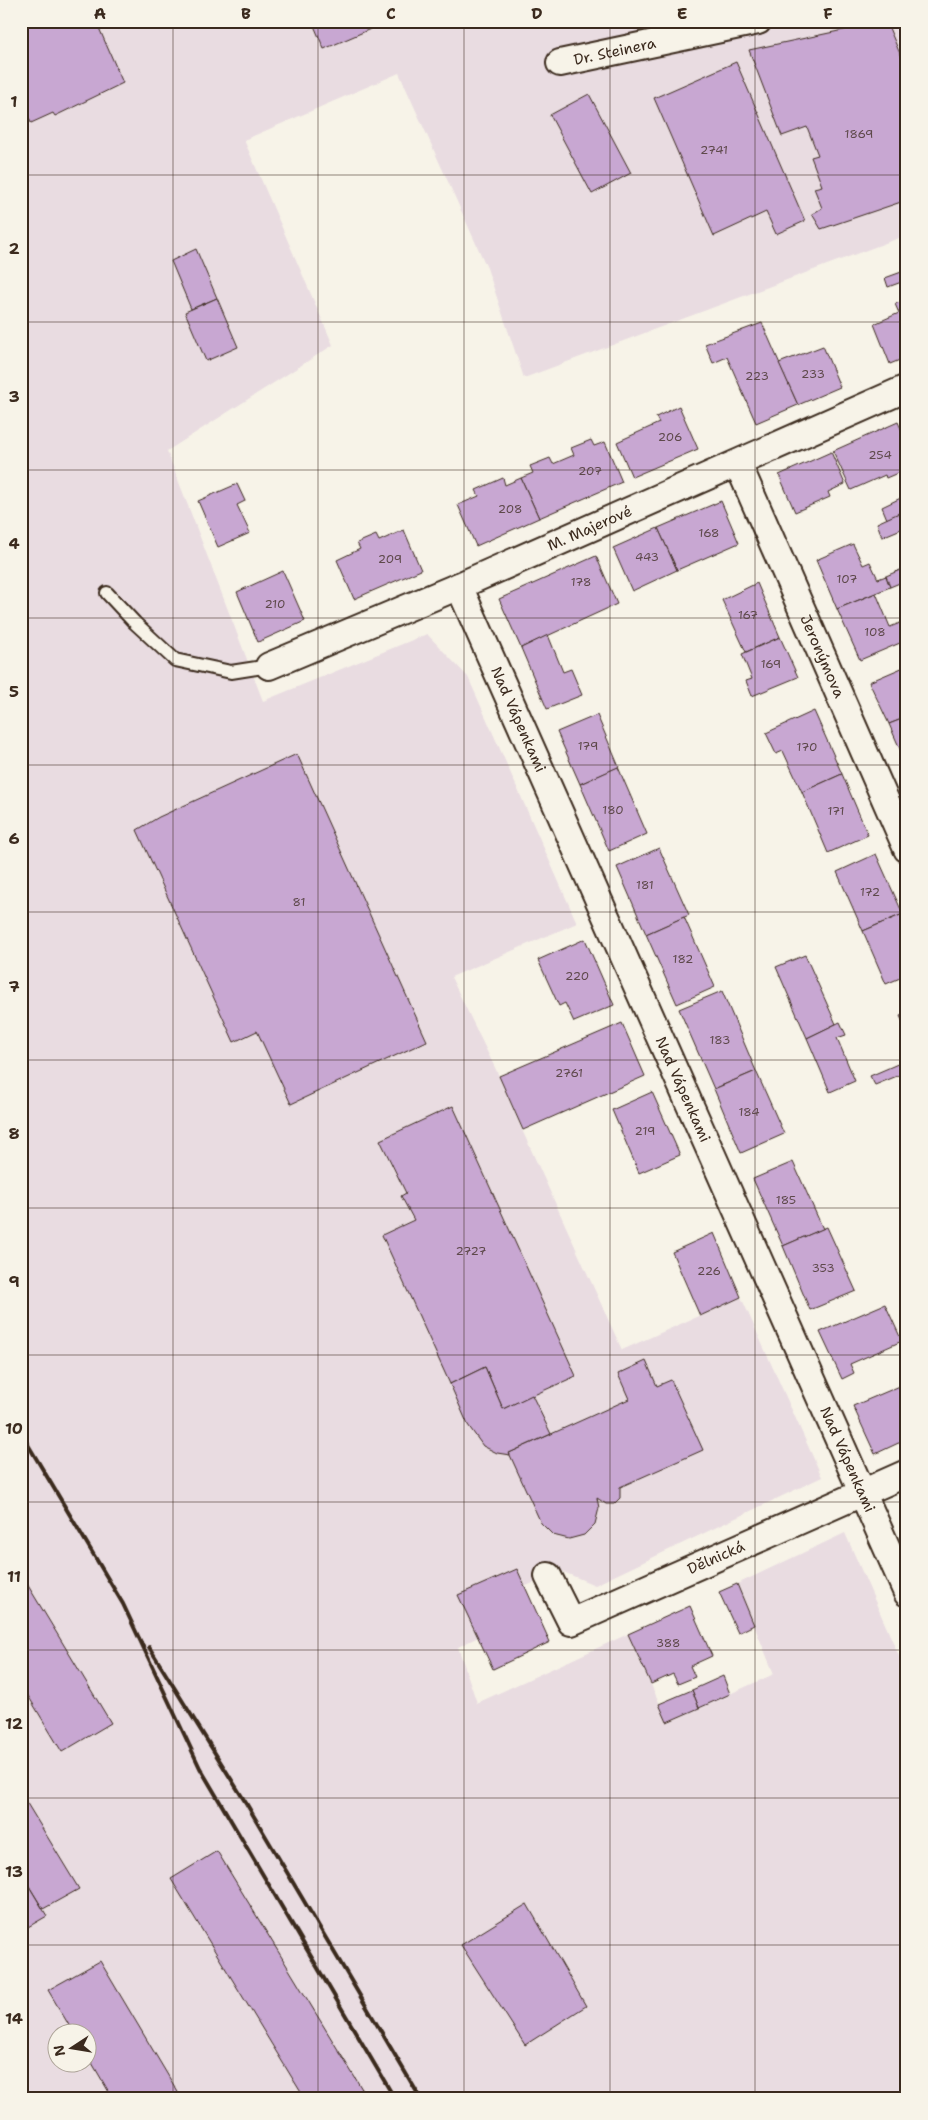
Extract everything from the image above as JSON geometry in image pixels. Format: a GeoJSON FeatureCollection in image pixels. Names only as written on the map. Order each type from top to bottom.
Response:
{"type":"FeatureCollection","features":[{"type":"Feature","properties":{"kind":"street","name":"Dr. Steinera"},"geometry":{"type":"LineString","coordinates":[[560,63],[758,21]]}},
{"type":"Feature","properties":{"kind":"street","name":"M. Majerové"},"geometry":{"type":"LineString","coordinates":[[269,666],[459,586],[907,388]]}},
{"type":"Feature","properties":{"kind":"street","name":"Jeronýmova"},"geometry":{"type":"LineString","coordinates":[[738,464],[907,849]]}},
{"type":"Feature","properties":{"kind":"street","name":"Nad Vápenkami"},"geometry":{"type":"LineString","coordinates":[[459,586],[907,1593]]}},
{"type":"Feature","properties":{"kind":"street","name":"Dělnická"},"geometry":{"type":"LineString","coordinates":[[548,1576],[571,1622],[907,1473]]}},
{"type":"Feature","properties":{"kind":"lane"},"geometry":{"type":"LineString","coordinates":[[108,593],[135,623],[175,660],[231,672],[269,666]]}},
{"type":"Feature","properties":{"kind":"shaded area"},"geometry":{"type":"Polygon","coordinates":[[[21,21],[907,21],[907,235],[524,378],[487,268],[399,73],[244,140],[333,345],[167,451],[263,701],[427,634],[468,677],[577,923],[451,977],[499,1076],[622,1350],[741,1297],[822,1477],[595,1585],[561,1571],[510,1593],[480,1636],[458,1647],[477,1703],[628,1634],[668,1722],[774,1674],[737,1584],[845,1533],[907,1674],[907,2099],[21,2099],[21,21]]]}},
{"type":"Feature","properties":{"kind":"building"},"geometry":{"type":"Polygon","coordinates":[[[21,21],[96,21],[123,83],[55,116],[53,113],[31,123],[21,100],[21,21]]]}},
{"type":"Feature","properties":{"kind":"building"},"geometry":{"type":"Polygon","coordinates":[[[312,21],[389,21],[324,49],[312,21]]]}},
{"type":"Feature","properties":{"kind":"building"},"geometry":{"type":"Polygon","coordinates":[[[886,21],[907,70],[907,200],[821,229],[812,214],[822,208],[814,188],[822,186],[811,157],[818,155],[807,127],[782,136],[749,50],[886,21]]]}},
{"type":"Feature","properties":{"kind":"building"},"geometry":{"type":"Polygon","coordinates":[[[736,62],[805,221],[776,234],[766,212],[714,236],[654,98],[736,62]]]}},
{"type":"Feature","properties":{"kind":"building"},"geometry":{"type":"Polygon","coordinates":[[[589,94],[631,173],[592,194],[550,115],[589,94]]]}},
{"type":"Feature","properties":{"kind":"building"},"geometry":{"type":"Polygon","coordinates":[[[196,249],[217,298],[191,309],[171,261],[196,249]]]}},
{"type":"Feature","properties":{"kind":"building"},"geometry":{"type":"Polygon","coordinates":[[[907,270],[907,280],[888,287],[885,278],[907,270]]]}},
{"type":"Feature","properties":{"kind":"building"},"geometry":{"type":"Polygon","coordinates":[[[217,298],[238,347],[206,361],[185,312],[217,298]]]}},
{"type":"Feature","properties":{"kind":"building"},"geometry":{"type":"Polygon","coordinates":[[[907,299],[907,357],[890,364],[874,324],[899,313],[895,304],[907,299]]]}},
{"type":"Feature","properties":{"kind":"building"},"geometry":{"type":"Polygon","coordinates":[[[762,323],[798,405],[756,423],[727,357],[713,363],[705,344],[762,323]]]}},
{"type":"Feature","properties":{"kind":"building"},"geometry":{"type":"Polygon","coordinates":[[[823,346],[840,387],[798,405],[779,363],[823,346]]]}},
{"type":"Feature","properties":{"kind":"building"},"geometry":{"type":"Polygon","coordinates":[[[679,406],[698,449],[632,477],[617,442],[659,423],[656,417],[679,406]]]}},
{"type":"Feature","properties":{"kind":"building"},"geometry":{"type":"Polygon","coordinates":[[[898,422],[907,442],[907,469],[886,478],[885,475],[851,490],[833,451],[898,422]]]}},
{"type":"Feature","properties":{"kind":"building"},"geometry":{"type":"Polygon","coordinates":[[[591,440],[594,446],[605,442],[622,482],[539,518],[521,478],[533,473],[530,466],[550,458],[553,464],[574,455],[571,448],[591,440]]]}},
{"type":"Feature","properties":{"kind":"building"},"geometry":{"type":"Polygon","coordinates":[[[831,452],[845,484],[828,492],[830,497],[795,512],[779,475],[831,452]]]}},
{"type":"Feature","properties":{"kind":"building"},"geometry":{"type":"Polygon","coordinates":[[[503,478],[505,485],[521,478],[539,518],[476,546],[458,505],[479,496],[476,490],[503,478]]]}},
{"type":"Feature","properties":{"kind":"building"},"geometry":{"type":"Polygon","coordinates":[[[237,484],[245,501],[237,505],[250,533],[218,547],[198,501],[237,484]]]}},
{"type":"Feature","properties":{"kind":"building"},"geometry":{"type":"Polygon","coordinates":[[[907,495],[907,510],[887,519],[882,507],[907,495]]]}},
{"type":"Feature","properties":{"kind":"building"},"geometry":{"type":"Polygon","coordinates":[[[721,501],[739,543],[677,570],[658,528],[721,501]]]}},
{"type":"Feature","properties":{"kind":"building"},"geometry":{"type":"Polygon","coordinates":[[[899,513],[906,527],[882,537],[877,523],[899,513]]]}},
{"type":"Feature","properties":{"kind":"building"},"geometry":{"type":"Polygon","coordinates":[[[658,528],[677,570],[632,591],[613,548],[658,528]]]}},
{"type":"Feature","properties":{"kind":"building"},"geometry":{"type":"Polygon","coordinates":[[[404,530],[421,570],[354,599],[337,560],[360,549],[357,543],[376,535],[379,541],[404,530]]]}},
{"type":"Feature","properties":{"kind":"building"},"geometry":{"type":"Polygon","coordinates":[[[853,544],[863,565],[870,562],[878,579],[886,576],[890,587],[837,609],[816,560],[853,544]]]}},
{"type":"Feature","properties":{"kind":"building"},"geometry":{"type":"Polygon","coordinates":[[[596,556],[617,604],[521,648],[499,599],[596,556]]]}},
{"type":"Feature","properties":{"kind":"building"},"geometry":{"type":"Polygon","coordinates":[[[907,567],[907,580],[890,587],[886,576],[907,567]]]}},
{"type":"Feature","properties":{"kind":"building"},"geometry":{"type":"Polygon","coordinates":[[[283,571],[305,621],[258,642],[237,592],[283,571]]]}},
{"type":"Feature","properties":{"kind":"building"},"geometry":{"type":"Polygon","coordinates":[[[757,583],[780,637],[746,652],[722,600],[757,583]]]}},
{"type":"Feature","properties":{"kind":"building"},"geometry":{"type":"Polygon","coordinates":[[[876,593],[890,627],[905,621],[907,640],[860,660],[837,609],[876,593]]]}},
{"type":"Feature","properties":{"kind":"building"},"geometry":{"type":"Polygon","coordinates":[[[548,635],[563,672],[571,669],[582,695],[547,709],[521,648],[548,635]]]}},
{"type":"Feature","properties":{"kind":"building"},"geometry":{"type":"Polygon","coordinates":[[[780,637],[798,677],[752,696],[746,681],[752,679],[742,654],[780,637]]]}},
{"type":"Feature","properties":{"kind":"building"},"geometry":{"type":"Polygon","coordinates":[[[904,667],[907,673],[907,717],[889,724],[869,682],[904,667]]]}},
{"type":"Feature","properties":{"kind":"building"},"geometry":{"type":"Polygon","coordinates":[[[814,711],[842,774],[802,792],[783,751],[776,754],[766,733],[814,711]]]}},
{"type":"Feature","properties":{"kind":"building"},"geometry":{"type":"Polygon","coordinates":[[[597,715],[619,767],[580,784],[557,732],[597,715]]]}},
{"type":"Feature","properties":{"kind":"building"},"geometry":{"type":"Polygon","coordinates":[[[907,717],[907,765],[889,724],[907,717]]]}},
{"type":"Feature","properties":{"kind":"building"},"geometry":{"type":"Polygon","coordinates":[[[297,754],[427,1041],[291,1104],[257,1031],[234,1042],[137,830],[159,817],[297,754]]]}},
{"type":"Feature","properties":{"kind":"building"},"geometry":{"type":"Polygon","coordinates":[[[618,767],[647,834],[609,851],[580,784],[618,767]]]}},
{"type":"Feature","properties":{"kind":"building"},"geometry":{"type":"Polygon","coordinates":[[[842,774],[868,835],[828,853],[802,792],[842,774]]]}},
{"type":"Feature","properties":{"kind":"building"},"geometry":{"type":"Polygon","coordinates":[[[659,848],[689,915],[646,934],[617,867],[659,848]]]}},
{"type":"Feature","properties":{"kind":"building"},"geometry":{"type":"Polygon","coordinates":[[[876,854],[903,914],[863,931],[837,872],[876,854]]]}},
{"type":"Feature","properties":{"kind":"building"},"geometry":{"type":"Polygon","coordinates":[[[903,914],[907,923],[907,975],[886,984],[863,931],[903,914]]]}},
{"type":"Feature","properties":{"kind":"building"},"geometry":{"type":"Polygon","coordinates":[[[684,917],[715,987],[677,1004],[646,934],[684,917]]]}},
{"type":"Feature","properties":{"kind":"building"},"geometry":{"type":"Polygon","coordinates":[[[585,939],[614,1005],[574,1022],[565,1003],[559,1006],[538,960],[585,939]]]}},
{"type":"Feature","properties":{"kind":"building"},"geometry":{"type":"Polygon","coordinates":[[[805,955],[836,1024],[807,1038],[776,967],[805,955]]]}},
{"type":"Feature","properties":{"kind":"building"},"geometry":{"type":"Polygon","coordinates":[[[722,991],[756,1071],[714,1089],[679,1009],[722,991]]]}},
{"type":"Feature","properties":{"kind":"building"},"geometry":{"type":"Polygon","coordinates":[[[907,1013],[907,1031],[900,1016],[907,1013]]]}},
{"type":"Feature","properties":{"kind":"building"},"geometry":{"type":"Polygon","coordinates":[[[840,1022],[846,1035],[837,1038],[855,1081],[830,1092],[807,1038],[840,1022]]]}},
{"type":"Feature","properties":{"kind":"building"},"geometry":{"type":"Polygon","coordinates":[[[622,1023],[645,1076],[523,1130],[499,1076],[622,1023]]]}},
{"type":"Feature","properties":{"kind":"building"},"geometry":{"type":"Polygon","coordinates":[[[907,1060],[907,1072],[875,1085],[870,1076],[907,1060]]]}},
{"type":"Feature","properties":{"kind":"building"},"geometry":{"type":"Polygon","coordinates":[[[756,1071],[784,1134],[741,1153],[714,1089],[756,1071]]]}},
{"type":"Feature","properties":{"kind":"building"},"geometry":{"type":"Polygon","coordinates":[[[652,1092],[680,1155],[639,1173],[612,1110],[652,1092]]]}},
{"type":"Feature","properties":{"kind":"building"},"geometry":{"type":"Polygon","coordinates":[[[453,1106],[576,1376],[503,1409],[485,1367],[450,1384],[382,1235],[414,1220],[401,1196],[406,1193],[380,1140],[453,1106]]]}},
{"type":"Feature","properties":{"kind":"building"},"geometry":{"type":"Polygon","coordinates":[[[793,1162],[823,1229],[783,1246],[753,1179],[793,1162]]]}},
{"type":"Feature","properties":{"kind":"building"},"geometry":{"type":"Polygon","coordinates":[[[827,1227],[856,1291],[810,1310],[783,1246],[827,1227]]]}},
{"type":"Feature","properties":{"kind":"building"},"geometry":{"type":"Polygon","coordinates":[[[714,1233],[741,1297],[700,1316],[672,1252],[714,1233]]]}},
{"type":"Feature","properties":{"kind":"building"},"geometry":{"type":"Polygon","coordinates":[[[885,1304],[902,1341],[850,1364],[854,1373],[842,1379],[820,1332],[885,1304]]]}},
{"type":"Feature","properties":{"kind":"building"},"geometry":{"type":"Polygon","coordinates":[[[646,1361],[657,1386],[671,1380],[703,1450],[620,1487],[620,1498],[614,1504],[606,1504],[597,1498],[599,1508],[595,1524],[584,1535],[569,1539],[553,1535],[541,1523],[509,1453],[629,1399],[618,1374],[646,1361]]]}},
{"type":"Feature","properties":{"kind":"building"},"geometry":{"type":"Polygon","coordinates":[[[485,1367],[503,1409],[532,1395],[551,1434],[509,1453],[510,1455],[497,1453],[483,1446],[468,1425],[450,1384],[485,1367]]]}},
{"type":"Feature","properties":{"kind":"building"},"geometry":{"type":"Polygon","coordinates":[[[907,1383],[907,1439],[875,1454],[853,1406],[907,1383]]]}},
{"type":"Feature","properties":{"kind":"building"},"geometry":{"type":"Polygon","coordinates":[[[517,1569],[550,1642],[493,1669],[458,1595],[517,1569]]]}},
{"type":"Feature","properties":{"kind":"building"},"geometry":{"type":"Polygon","coordinates":[[[21,1574],[111,1723],[62,1752],[21,1684],[21,1574]]]}},
{"type":"Feature","properties":{"kind":"building"},"geometry":{"type":"Polygon","coordinates":[[[737,1584],[754,1625],[738,1633],[719,1592],[737,1584]]]}},
{"type":"Feature","properties":{"kind":"building"},"geometry":{"type":"Polygon","coordinates":[[[690,1606],[712,1656],[690,1666],[695,1677],[678,1684],[673,1674],[651,1684],[628,1634],[690,1606]]]}},
{"type":"Feature","properties":{"kind":"building"},"geometry":{"type":"Polygon","coordinates":[[[723,1676],[730,1694],[699,1708],[692,1690],[723,1676]]]}},
{"type":"Feature","properties":{"kind":"building"},"geometry":{"type":"Polygon","coordinates":[[[692,1690],[699,1708],[667,1722],[659,1704],[692,1690]]]}},
{"type":"Feature","properties":{"kind":"building"},"geometry":{"type":"Polygon","coordinates":[[[25,1800],[79,1889],[43,1909],[21,1873],[21,1802],[25,1800]]]}},
{"type":"Feature","properties":{"kind":"building"},"geometry":{"type":"Polygon","coordinates":[[[217,1851],[368,2099],[305,2099],[171,1879],[217,1851]]]}},
{"type":"Feature","properties":{"kind":"building"},"geometry":{"type":"Polygon","coordinates":[[[21,1873],[47,1916],[21,1931],[21,1873]]]}},
{"type":"Feature","properties":{"kind":"building"},"geometry":{"type":"Polygon","coordinates":[[[527,1904],[586,2006],[525,2045],[461,1945],[527,1904]]]}},
{"type":"Feature","properties":{"kind":"building"},"geometry":{"type":"Polygon","coordinates":[[[100,1961],[182,2099],[113,2099],[97,2072],[98,2022],[67,2022],[48,1990],[100,1961]]]}},
{"type":"Feature","properties":{"kind":"railway"},"geometry":{"type":"LineString","coordinates":[[21,1433],[123,1604],[200,1768],[395,2099]]}},
{"type":"Feature","properties":{"kind":"railway"},"geometry":{"type":"LineString","coordinates":[[149,1647],[246,1803],[421,2099]]}}]}
